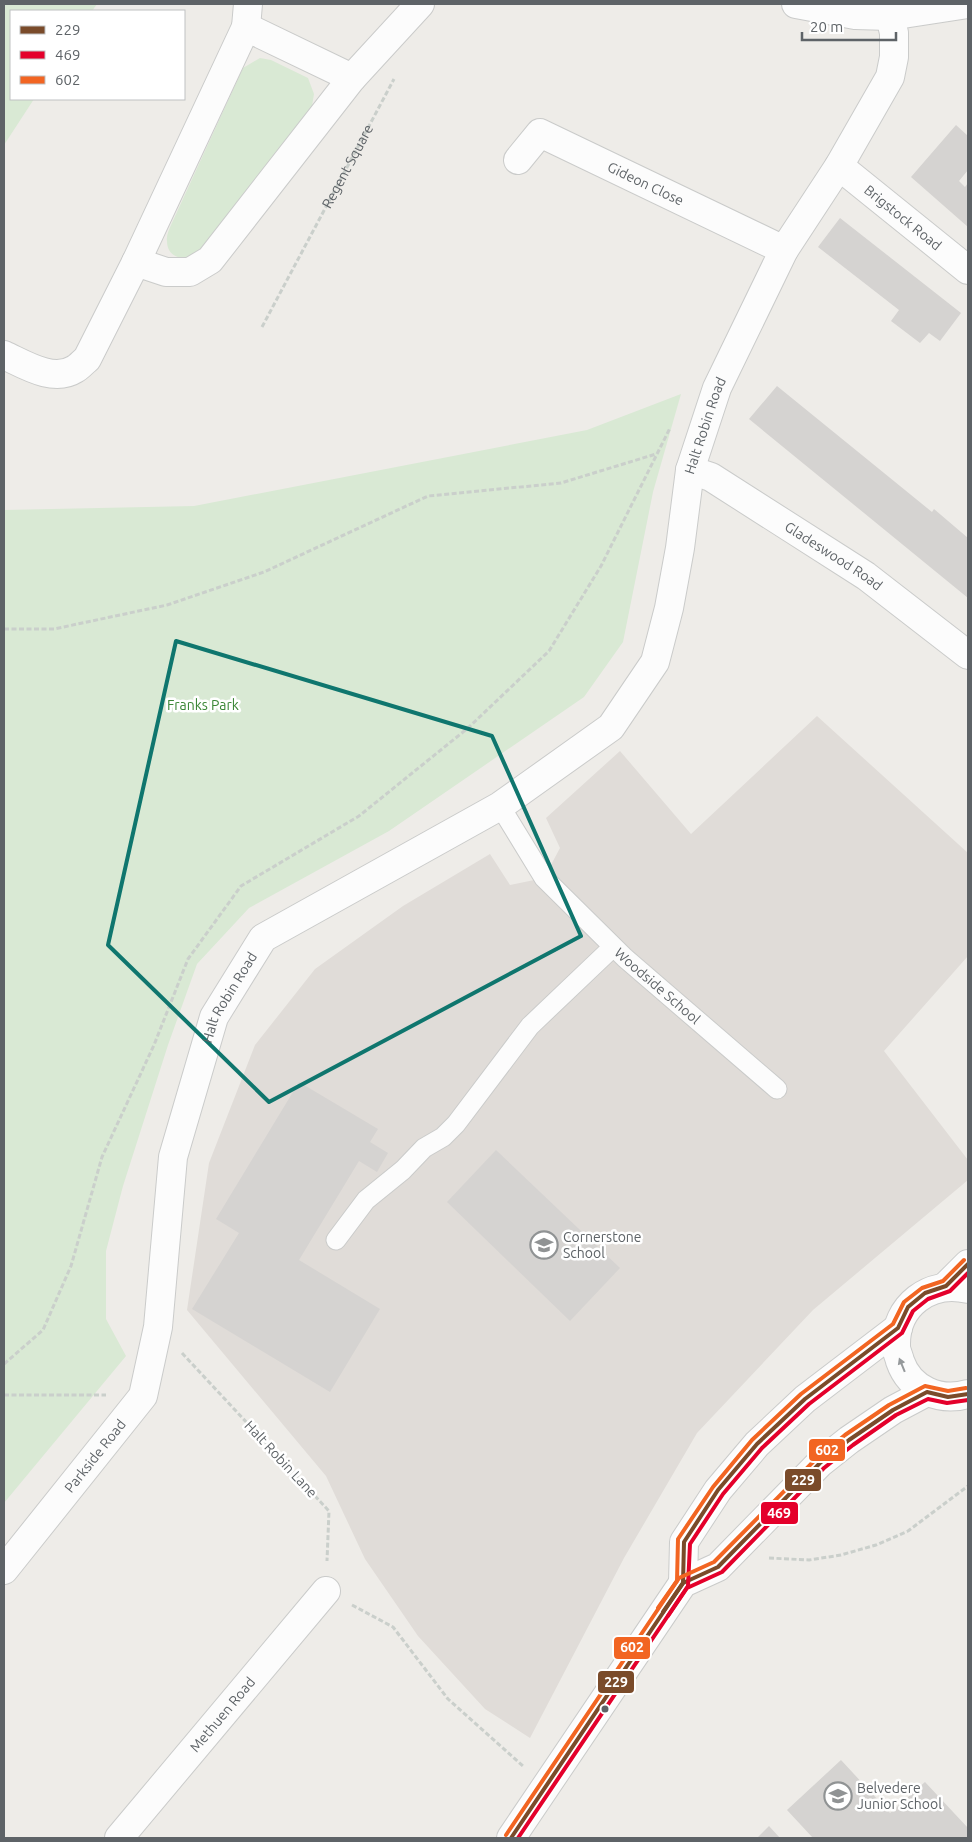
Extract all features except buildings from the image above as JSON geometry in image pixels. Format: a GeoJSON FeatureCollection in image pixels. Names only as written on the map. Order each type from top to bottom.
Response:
{"type":"FeatureCollection","features":[{"type":"Feature","properties":{"kind":"street"},"geometry":{"type":"LineString","coordinates":[[136,262],[166,272],[190,272],[210,260],[352,78],[420,4]]}},
{"type":"Feature","properties":{"kind":"street"},"geometry":{"type":"LineString","coordinates":[[796,4],[855,15],[890,16],[967,4]]}},
{"type":"Feature","properties":{"kind":"street"},"geometry":{"type":"LineString","coordinates":[[4,355],[43,372],[60,374],[74,370],[86,359],[136,262],[247,16],[352,78]]}},
{"type":"Feature","properties":{"kind":"street","name":"Halt Robin Road"},"geometry":{"type":"LineString","coordinates":[[158,1328],[174,1157],[214,1016],[263,938],[500,806],[611,727],[655,662],[669,608],[679,556],[690,470],[717,388],[784,250],[839,166],[890,77],[894,56],[894,33],[890,16]]}},
{"type":"Feature","properties":{"kind":"street","name":"Gideon Close"},"geometry":{"type":"LineString","coordinates":[[518,160],[540,133],[784,250]]}},
{"type":"Feature","properties":{"kind":"street","name":"Brigstock Road"},"geometry":{"type":"LineString","coordinates":[[839,166],[968,270]]}},
{"type":"Feature","properties":{"kind":"street","name":"Gladeswood Road"},"geometry":{"type":"LineString","coordinates":[[690,470],[711,476],[866,576],[968,655]]}},
{"type":"Feature","properties":{"kind":"street"},"geometry":{"type":"LineString","coordinates":[[964,1399],[939,1396],[927,1392],[915,1384],[904,1371],[896,1348],[898,1328],[908,1307],[924,1293],[957,1288],[968,1264]]}},
{"type":"Feature","properties":{"kind":"street","name":"Parkside Road"},"geometry":{"type":"LineString","coordinates":[[4,1570],[143,1396],[158,1328]]}},
{"type":"Feature","properties":{"kind":"street"},"geometry":{"type":"LineString","coordinates":[[683,1583],[684,1542],[718,1490],[757,1444],[805,1399],[898,1328]]}},
{"type":"Feature","properties":{"kind":"street"},"geometry":{"type":"LineString","coordinates":[[511,1838],[683,1583],[718,1567],[820,1463],[849,1440],[892,1410],[927,1392]]}},
{"type":"Feature","properties":{"kind":"street","name":"Methuen Road"},"geometry":{"type":"LineString","coordinates":[[119,1838],[326,1591]]}},
{"type":"Feature","properties":{"kind":"lane","name":"Woodside School"},"geometry":{"type":"LineString","coordinates":[[500,806],[544,878],[613,947],[777,1089]]}},
{"type":"Feature","properties":{"kind":"lane"},"geometry":{"type":"LineString","coordinates":[[336,1240],[366,1200],[402,1170],[424,1148],[443,1137],[456,1124],[530,1026],[613,947]]}},
{"type":"Feature","properties":{"kind":"path","name":"Regent Square"},"geometry":{"type":"LineString","coordinates":[[262,327],[397,74]]}},
{"type":"Feature","properties":{"kind":"path"},"geometry":{"type":"LineString","coordinates":[[4,629],[54,629],[167,605],[264,572],[428,496],[561,483],[656,453]]}},
{"type":"Feature","properties":{"kind":"path","name":"Halt Robin Lane"},"geometry":{"type":"LineString","coordinates":[[158,1328],[329,1511],[326,1591]]}},
{"type":"Feature","properties":{"kind":"path"},"geometry":{"type":"LineString","coordinates":[[4,1395],[143,1396]]}},
{"type":"Feature","properties":{"kind":"path"},"geometry":{"type":"LineString","coordinates":[[770,1558],[809,1560],[841,1556],[876,1545],[908,1532],[968,1487]]}},
{"type":"Feature","properties":{"kind":"path"},"geometry":{"type":"LineString","coordinates":[[326,1591],[393,1627],[448,1699],[546,1787]]}},
{"type":"Feature","properties":{"kind":"highlighted area"},"geometry":{"type":"Polygon","coordinates":[[[176,641],[492,736],[581,936],[269,1102],[108,945],[176,641]]]}},
{"type":"Feature","properties":{"kind":"shaded area","name":"Cornerstone School"},"geometry":{"type":"Polygon","coordinates":[[[817,716],[968,853],[968,956],[884,1051],[968,1160],[968,1180],[813,1310],[697,1433],[624,1558],[530,1738],[485,1709],[418,1636],[365,1559],[326,1476],[187,1310],[209,1163],[255,1045],[315,969],[403,906],[490,854],[510,885],[544,878],[560,848],[546,818],[620,751],[691,834],[817,716]]]}},
{"type":"Feature","properties":{"kind":"green space"},"geometry":{"type":"Polygon","coordinates":[[[4,4],[97,4],[93,10],[10,10],[10,100],[33,100],[4,145],[4,4]]]}},
{"type":"Feature","properties":{"kind":"green space"},"geometry":{"type":"Polygon","coordinates":[[[260,58],[271,60],[308,78],[314,94],[312,106],[196,255],[186,258],[177,257],[168,247],[167,237],[171,225],[243,68],[260,58]]]}},
{"type":"Feature","properties":{"kind":"green space","name":"Franks Park"},"geometry":{"type":"Polygon","coordinates":[[[681,394],[653,492],[623,642],[584,697],[389,831],[249,908],[197,964],[168,1045],[123,1186],[106,1251],[106,1319],[126,1356],[4,1503],[4,510],[194,506],[587,430],[681,394]]]}},
{"type":"Feature","properties":{"kind":"transit line","name":"602"},"geometry":{"type":"LineString","coordinates":[[506,1835],[677,1581],[678,1539],[713,1487],[752,1440],[801,1394],[893,1324],[904,1302],[922,1288],[943,1281],[964,1260]]}},
{"type":"Feature","properties":{"kind":"transit line","name":"229"},"geometry":{"type":"LineString","coordinates":[[511,1838],[683,1583],[684,1542],[718,1490],[757,1444],[805,1399],[898,1328],[908,1307],[925,1293],[946,1286],[968,1264]]}},
{"type":"Feature","properties":{"kind":"transit line","name":"469"},"geometry":{"type":"LineString","coordinates":[[518,1838],[688,1586],[690,1544],[723,1494],[762,1448],[809,1404],[902,1333],[913,1311],[928,1299],[950,1291],[968,1273]]}},
{"type":"Feature","properties":{"kind":"transit line","name":"602"},"geometry":{"type":"LineString","coordinates":[[658,1608],[679,1578],[714,1562],[816,1459],[845,1435],[889,1405],[925,1386],[948,1391],[966,1388]]}},
{"type":"Feature","properties":{"kind":"transit line","name":"229"},"geometry":{"type":"LineString","coordinates":[[663,1612],[683,1583],[718,1567],[820,1463],[849,1440],[893,1410],[927,1392],[948,1397],[968,1394]]}},
{"type":"Feature","properties":{"kind":"transit line","name":"469"},"geometry":{"type":"LineString","coordinates":[[668,1616],[687,1588],[722,1572],[824,1468],[853,1445],[896,1415],[928,1399],[947,1403],[968,1400]]}},
{"type":"Feature","properties":{"kind":"place","name":"Cornerstone School"},"geometry":{"type":"Point","coordinates":[544,1245]}},
{"type":"Feature","properties":{"kind":"place","name":"Belvedere Junior School"},"geometry":{"type":"Point","coordinates":[838,1796]}}]}
